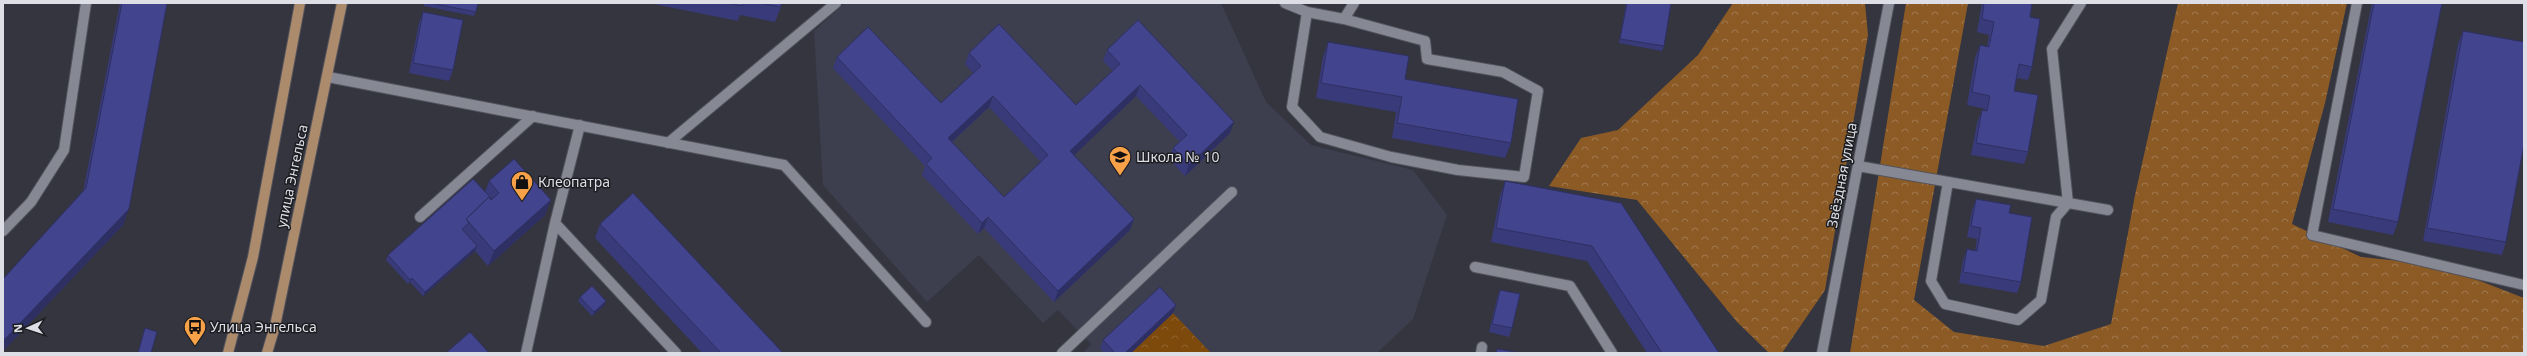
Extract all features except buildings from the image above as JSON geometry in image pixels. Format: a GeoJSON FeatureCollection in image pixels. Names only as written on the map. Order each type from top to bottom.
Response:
{"type":"FeatureCollection","features":[{"type":"Feature","properties":{"kind":"main road","name":"улица Энгельса"},"geometry":{"type":"LineString","coordinates":[[228,353],[253,257],[300,3]]}},
{"type":"Feature","properties":{"kind":"main road","name":"улица Энгельса"},"geometry":{"type":"LineString","coordinates":[[267,353],[275,326],[328,77],[342,3]]}},
{"type":"Feature","properties":{"kind":"street"},"geometry":{"type":"LineString","coordinates":[[3,231],[31,202],[64,150],[86,3]]}},
{"type":"Feature","properties":{"kind":"street"},"geometry":{"type":"LineString","coordinates":[[668,143],[836,3]]}},
{"type":"Feature","properties":{"kind":"street"},"geometry":{"type":"LineString","coordinates":[[1284,3],[1307,12],[1344,19],[1425,41],[1427,59],[1503,72],[1538,92],[1524,177],[1458,170],[1391,157],[1320,137],[1292,107],[1307,12]]}},
{"type":"Feature","properties":{"kind":"street"},"geometry":{"type":"LineString","coordinates":[[1344,19],[1354,3]]}},
{"type":"Feature","properties":{"kind":"street","name":"Звёздная улица"},"geometry":{"type":"LineString","coordinates":[[1822,353],[1889,3]]}},
{"type":"Feature","properties":{"kind":"street"},"geometry":{"type":"LineString","coordinates":[[1948,182],[1931,281],[1945,304],[2018,320],[2041,300],[2056,217],[2068,203],[2052,48],[2081,3]]}},
{"type":"Feature","properties":{"kind":"street"},"geometry":{"type":"LineString","coordinates":[[2357,3],[2312,235],[2524,285]]}},
{"type":"Feature","properties":{"kind":"street"},"geometry":{"type":"LineString","coordinates":[[328,77],[784,165],[926,322]]}},
{"type":"Feature","properties":{"kind":"street"},"geometry":{"type":"LineString","coordinates":[[420,217],[533,116]]}},
{"type":"Feature","properties":{"kind":"street"},"geometry":{"type":"LineString","coordinates":[[526,353],[555,223],[580,125]]}},
{"type":"Feature","properties":{"kind":"street"},"geometry":{"type":"LineString","coordinates":[[1858,166],[2108,210]]}},
{"type":"Feature","properties":{"kind":"street"},"geometry":{"type":"LineString","coordinates":[[1062,353],[1232,192]]}},
{"type":"Feature","properties":{"kind":"street"},"geometry":{"type":"LineString","coordinates":[[555,223],[676,353]]}},
{"type":"Feature","properties":{"kind":"street"},"geometry":{"type":"LineString","coordinates":[[1475,267],[1570,286],[1612,353]]}},
{"type":"Feature","properties":{"kind":"shaded area","name":"Школа № 10"},"geometry":{"type":"Polygon","coordinates":[[[845,3],[1221,3],[1266,102],[1311,145],[1413,170],[1447,215],[1413,319],[1377,353],[1083,353],[1091,344],[1058,310],[1043,323],[979,255],[927,302],[823,185],[814,31],[845,3]]]}},
{"type":"Feature","properties":{"kind":"green space"},"geometry":{"type":"Polygon","coordinates":[[[1733,3],[1865,3],[1868,35],[1825,290],[1782,353],[1769,353],[1737,322],[1637,200],[1549,186],[1581,138],[1618,130],[1698,55],[1733,3]]]}},
{"type":"Feature","properties":{"kind":"green space"},"geometry":{"type":"Polygon","coordinates":[[[1906,3],[1968,3],[1914,300],[1954,332],[2044,346],[2111,324],[2135,195],[2178,3],[2347,3],[2325,103],[2292,224],[2361,257],[2439,265],[2524,298],[2524,353],[1850,353],[1906,3]]]}},
{"type":"Feature","properties":{"kind":"green space"},"geometry":{"type":"Polygon","coordinates":[[[1173,313],[1211,353],[1131,353],[1173,313]]]}},
{"type":"Feature","properties":{"kind":"place","name":"Школа № 10"},"geometry":{"type":"Point","coordinates":[1120,176]}},
{"type":"Feature","properties":{"kind":"place","name":"Клеопатра"},"geometry":{"type":"Point","coordinates":[522,202]}},
{"type":"Feature","properties":{"kind":"place","name":"Улица Энгельса"},"geometry":{"type":"Point","coordinates":[195,346]}}]}
